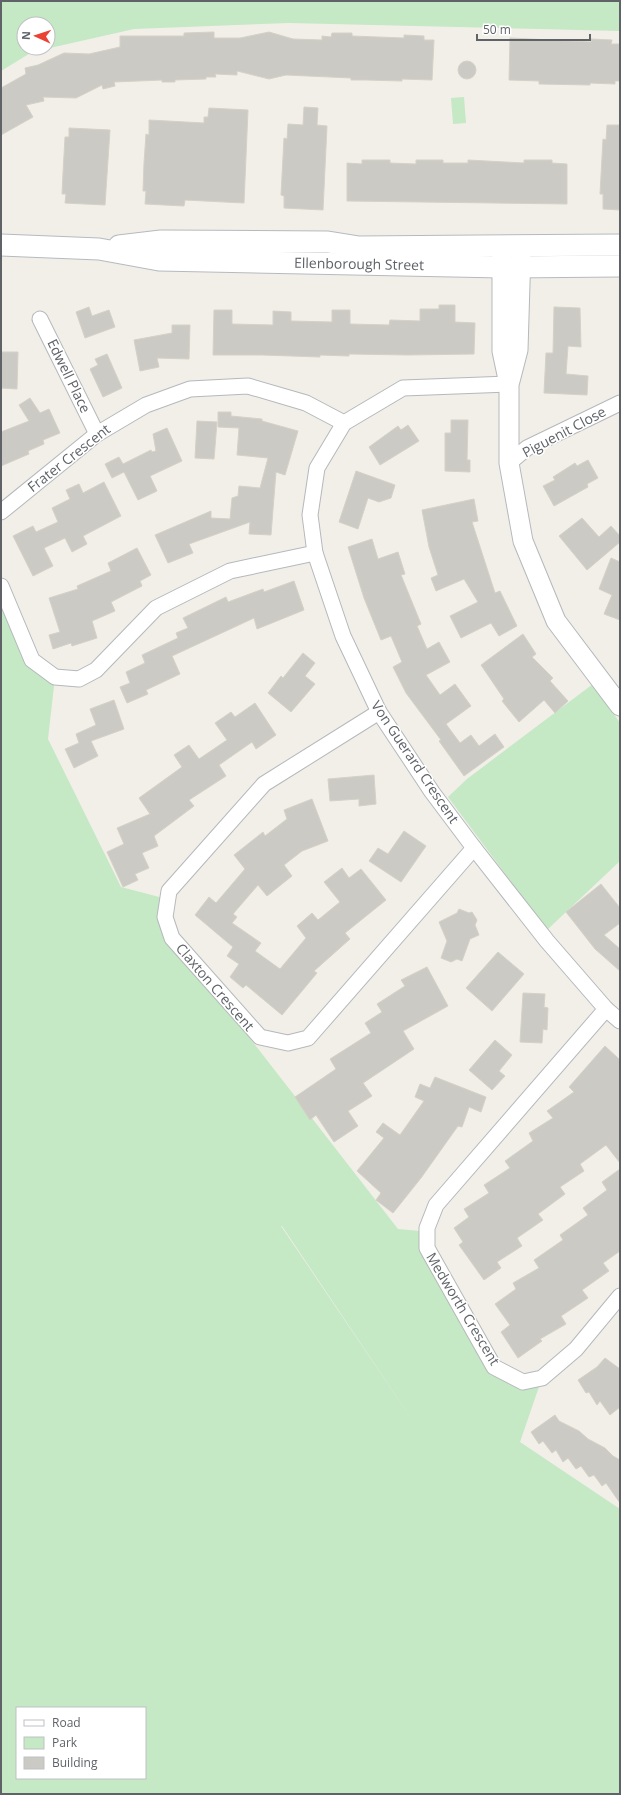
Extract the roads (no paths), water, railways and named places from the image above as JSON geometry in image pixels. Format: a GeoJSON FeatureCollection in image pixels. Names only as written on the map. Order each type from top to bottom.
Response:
{"type":"FeatureCollection","features":[{"type":"Feature","properties":{"kind":"main road","name":"Ellenborough Street"},"geometry":{"type":"LineString","coordinates":[[99,249],[161,241],[328,242],[359,247],[620,245]]}},
{"type":"Feature","properties":{"kind":"main road","name":"Ellenborough Street"},"geometry":{"type":"LineString","coordinates":[[1,245],[99,249],[159,260],[511,267],[620,266]]}},
{"type":"Feature","properties":{"kind":"street"},"geometry":{"type":"LineString","coordinates":[[512,246],[502,351],[509,384],[509,463],[523,541],[556,621],[620,706]]}},
{"type":"Feature","properties":{"kind":"street","name":"Edwell Place"},"geometry":{"type":"LineString","coordinates":[[40,319],[97,434]]}},
{"type":"Feature","properties":{"kind":"street","name":"Von Guerard Crescent"},"geometry":{"type":"LineString","coordinates":[[509,384],[403,388],[344,423],[317,468],[310,515],[315,553],[343,636],[378,712],[432,792],[474,848],[547,941],[606,1009],[620,1021]]}},
{"type":"Feature","properties":{"kind":"street","name":"Frater Crescent"},"geometry":{"type":"LineString","coordinates":[[1,512],[97,434],[146,405],[190,389],[248,386],[306,403],[344,423]]}},
{"type":"Feature","properties":{"kind":"street","name":"Piguenit Close"},"geometry":{"type":"LineString","coordinates":[[509,463],[527,448],[620,403]]}},
{"type":"Feature","properties":{"kind":"street"},"geometry":{"type":"LineString","coordinates":[[1,586],[32,660],[55,677],[79,679],[96,670],[156,608],[230,571],[315,553]]}},
{"type":"Feature","properties":{"kind":"street","name":"Claxton Crescent"},"geometry":{"type":"LineString","coordinates":[[378,712],[264,784],[169,891],[165,917],[172,938],[260,1037],[288,1043],[308,1038],[474,848]]}},
{"type":"Feature","properties":{"kind":"street","name":"Medworth Crescent"},"geometry":{"type":"LineString","coordinates":[[606,1009],[436,1205],[427,1228],[427,1248],[494,1367],[523,1382],[542,1378],[576,1349],[620,1296]]}}]}
